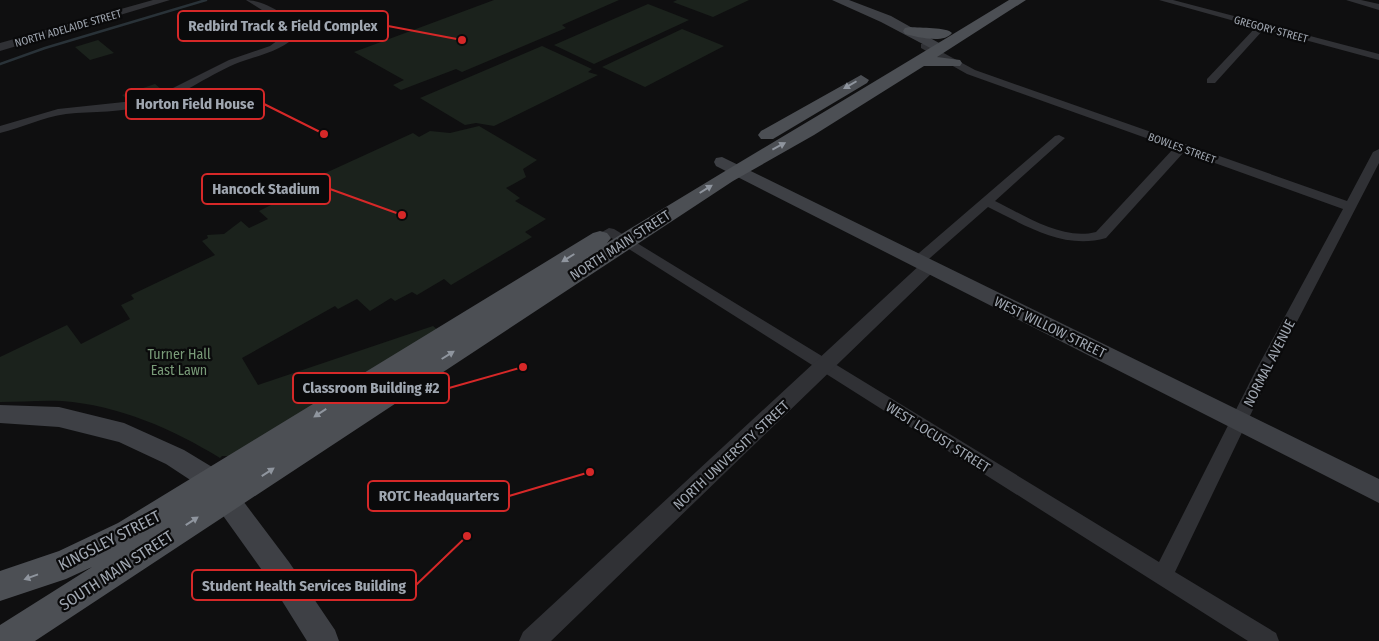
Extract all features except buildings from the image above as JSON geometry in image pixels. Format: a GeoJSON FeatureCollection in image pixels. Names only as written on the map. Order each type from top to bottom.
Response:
{"type":"FeatureCollection","features":[{"type":"Feature","properties":{"kind":"main road"},"geometry":{"type":"LineString","coordinates":[[838,0],[871,12],[932,47]]}},
{"type":"Feature","properties":{"kind":"main road","name":"NORTH MAIN STREET"},"geometry":{"type":"LineString","coordinates":[[932,47],[999,0]]}},
{"type":"Feature","properties":{"kind":"main road","name":"NORTH MAIN STREET"},"geometry":{"type":"LineString","coordinates":[[220,490],[729,166],[840,91],[932,47],[1019,0]]}},
{"type":"Feature","properties":{"kind":"main road"},"geometry":{"type":"LineString","coordinates":[[825,1],[871,18],[932,47]]}},
{"type":"Feature","properties":{"kind":"main road","name":"WEST WILLOW STREET"},"geometry":{"type":"LineString","coordinates":[[729,166],[1379,492]]}},
{"type":"Feature","properties":{"kind":"main road"},"geometry":{"type":"LineString","coordinates":[[0,414],[59,418],[124,433],[175,457],[220,490],[279,571],[324,641]]}},
{"type":"Feature","properties":{"kind":"main road","name":"KINGSLEY STREET"},"geometry":{"type":"LineString","coordinates":[[0,586],[66,564],[220,490]]}},
{"type":"Feature","properties":{"kind":"main road","name":"SOUTH MAIN STREET"},"geometry":{"type":"LineString","coordinates":[[5,641],[220,490]]}},
{"type":"Feature","properties":{"kind":"street","name":"NORTH ADELAIDE STREET"},"geometry":{"type":"LineString","coordinates":[[0,47],[165,0]]}},
{"type":"Feature","properties":{"kind":"street"},"geometry":{"type":"LineString","coordinates":[[0,130],[48,114],[112,110],[159,98],[177,92],[226,64],[280,44],[294,33],[292,26],[287,22],[250,0]]}},
{"type":"Feature","properties":{"kind":"street","name":"GREGORY STREET"},"geometry":{"type":"LineString","coordinates":[[1163,0],[1379,57]]}},
{"type":"Feature","properties":{"kind":"street"},"geometry":{"type":"LineString","coordinates":[[1350,0],[1379,7]]}},
{"type":"Feature","properties":{"kind":"street"},"geometry":{"type":"LineString","coordinates":[[1211,81],[1262,26]]}},
{"type":"Feature","properties":{"kind":"street","name":"BOWLES STREET"},"geometry":{"type":"LineString","coordinates":[[932,47],[1014,88],[1350,207]]}},
{"type":"Feature","properties":{"kind":"street","name":"NORTH UNIVERSITY STREET"},"geometry":{"type":"LineString","coordinates":[[532,641],[824,367],[986,201],[1059,138]]}},
{"type":"Feature","properties":{"kind":"street"},"geometry":{"type":"LineString","coordinates":[[986,201],[1070,238],[1093,239],[1102,235],[1182,148]]}},
{"type":"Feature","properties":{"kind":"street","name":"NORMAL AVENUE"},"geometry":{"type":"LineString","coordinates":[[1163,576],[1240,421],[1379,152]]}},
{"type":"Feature","properties":{"kind":"street","name":"WEST LOCUST STREET"},"geometry":{"type":"LineString","coordinates":[[617,237],[1268,641]]}},
{"type":"Feature","properties":{"kind":"green space"},"geometry":{"type":"Polygon","coordinates":[[[494,0],[619,0],[562,25],[566,28],[462,72],[456,69],[401,90],[393,85],[404,80],[354,52],[494,0]]]}},
{"type":"Feature","properties":{"kind":"green space"},"geometry":{"type":"Polygon","coordinates":[[[677,0],[749,0],[713,17],[673,2],[677,0]]]}},
{"type":"Feature","properties":{"kind":"green space"},"geometry":{"type":"Polygon","coordinates":[[[648,4],[689,20],[594,64],[554,45],[648,4]]]}},
{"type":"Feature","properties":{"kind":"green space"},"geometry":{"type":"Polygon","coordinates":[[[682,29],[724,46],[645,87],[602,67],[682,29]]]}},
{"type":"Feature","properties":{"kind":"green space"},"geometry":{"type":"Polygon","coordinates":[[[98,40],[114,53],[90,60],[75,47],[98,40]]]}},
{"type":"Feature","properties":{"kind":"green space"},"geometry":{"type":"Polygon","coordinates":[[[542,46],[592,69],[588,72],[598,75],[494,126],[476,123],[465,125],[420,98],[542,46]]]}},
{"type":"Feature","properties":{"kind":"green space"},"geometry":{"type":"Polygon","coordinates":[[[155,84],[161,89],[129,101],[122,95],[155,84]]]}},
{"type":"Feature","properties":{"kind":"green space","name":"Turner Hall East Lawn"},"geometry":{"type":"Polygon","coordinates":[[[479,126],[537,160],[523,169],[526,177],[506,188],[520,198],[515,201],[546,219],[525,232],[532,237],[451,285],[444,279],[417,295],[412,292],[395,301],[391,298],[370,311],[357,299],[338,309],[335,306],[242,358],[258,385],[433,326],[439,331],[229,456],[222,456],[220,458],[164,428],[124,413],[83,403],[62,401],[0,402],[0,357],[67,325],[81,344],[130,319],[121,305],[134,299],[131,295],[215,255],[202,241],[208,238],[207,235],[224,234],[241,221],[249,228],[268,219],[259,211],[289,196],[284,192],[413,133],[419,137],[430,131],[450,133],[479,126]]]}},
{"type":"Feature","properties":{"kind":"waterway"},"geometry":{"type":"LineString","coordinates":[[0,64],[45,48],[206,0]]}},
{"type":"Feature","properties":{"kind":"place","name":"Redbird Track & Field Complex"},"geometry":{"type":"Point","coordinates":[462,40]}},
{"type":"Feature","properties":{"kind":"place","name":"Horton Field House"},"geometry":{"type":"Point","coordinates":[324,134]}},
{"type":"Feature","properties":{"kind":"place","name":"Hancock Stadium"},"geometry":{"type":"Point","coordinates":[402,215]}},
{"type":"Feature","properties":{"kind":"place","name":"Classroom Building #2"},"geometry":{"type":"Point","coordinates":[523,367]}},
{"type":"Feature","properties":{"kind":"place","name":"ROTC Headquarters"},"geometry":{"type":"Point","coordinates":[590,472]}},
{"type":"Feature","properties":{"kind":"place","name":"Student Health Services Building"},"geometry":{"type":"Point","coordinates":[467,536]}}]}
